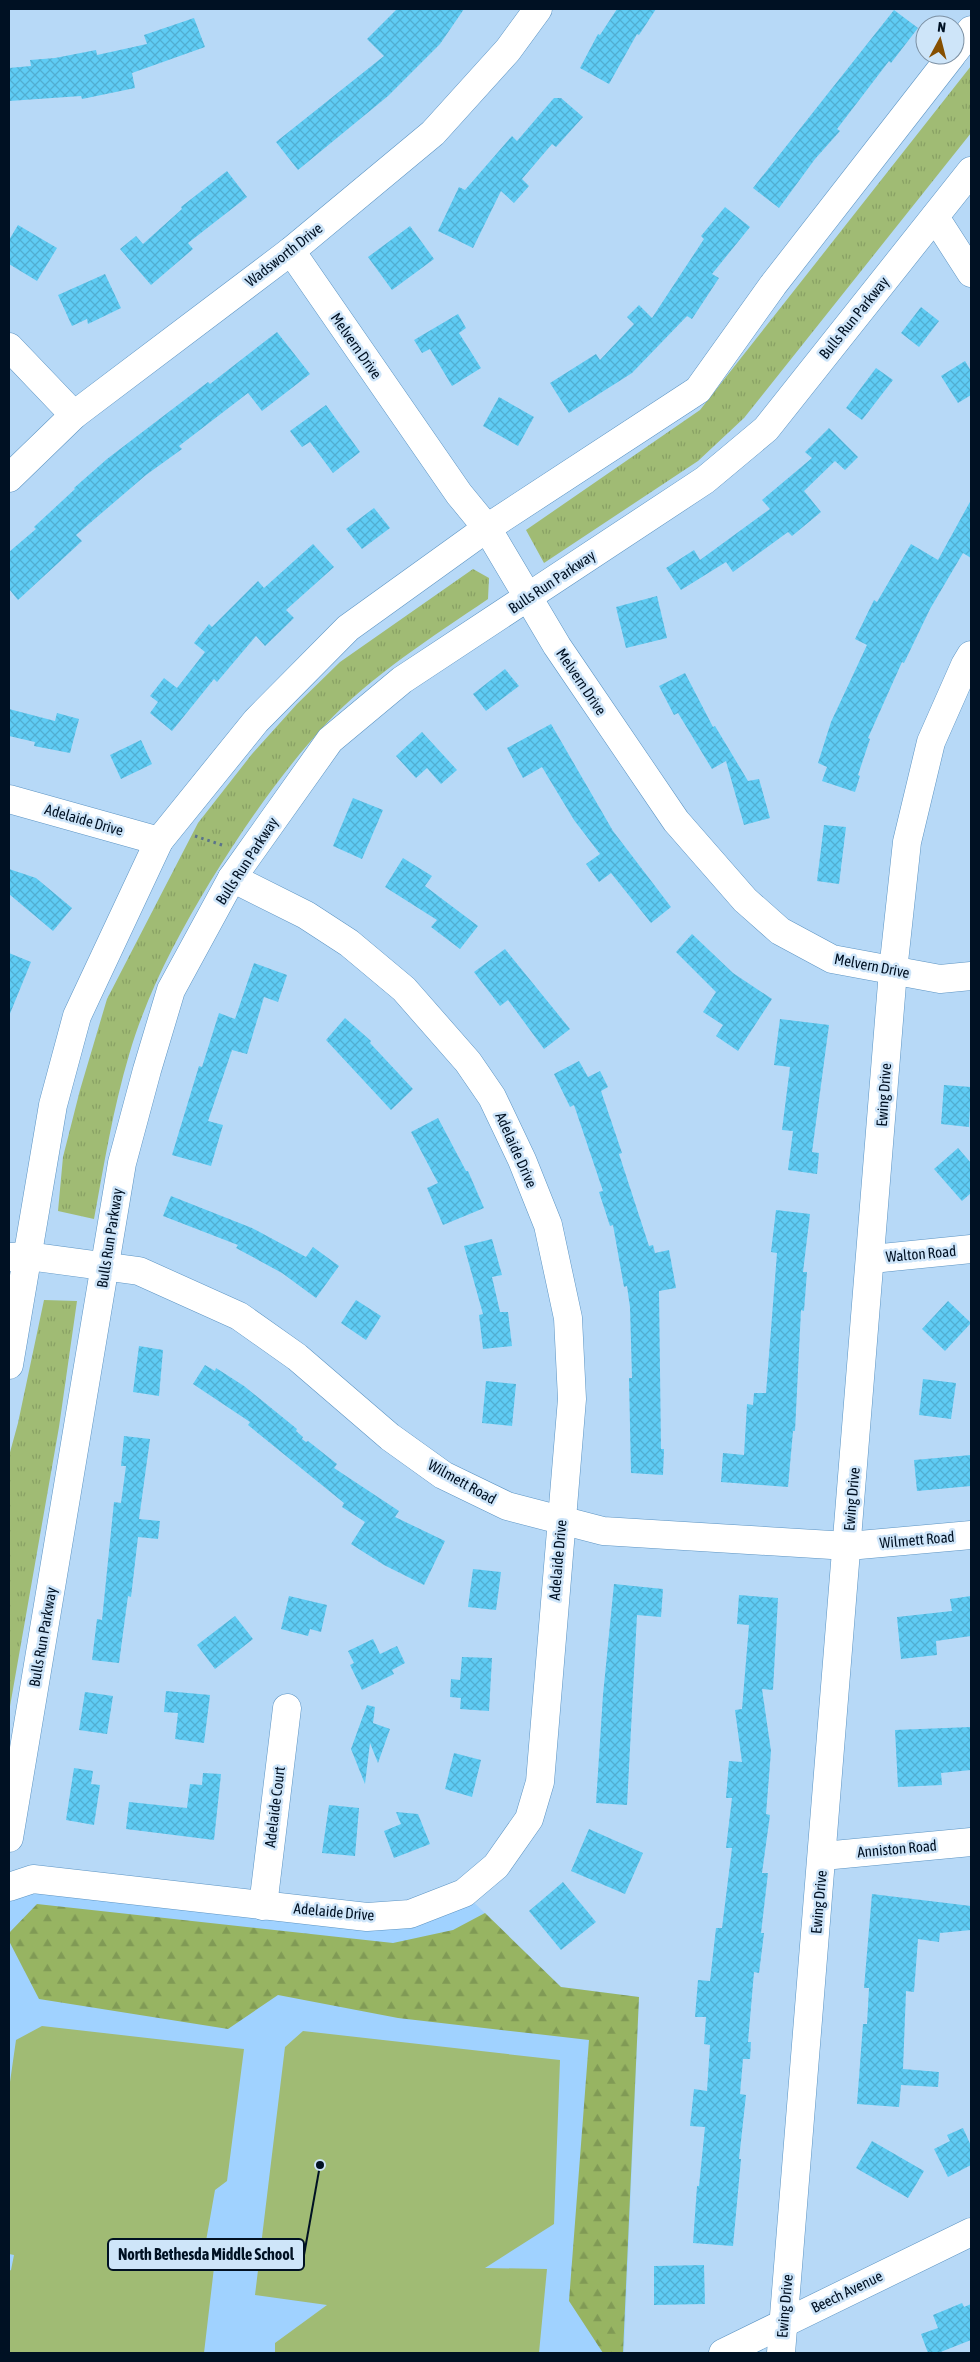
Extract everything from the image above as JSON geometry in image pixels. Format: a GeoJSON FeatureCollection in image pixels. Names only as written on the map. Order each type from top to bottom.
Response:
{"type":"FeatureCollection","features":[{"type":"Feature","properties":{"kind":"street","name":"Wadsworth Drive"},"geometry":{"type":"LineString","coordinates":[[9,478],[74,415],[291,250],[433,133],[508,50],[538,9]]}},
{"type":"Feature","properties":{"kind":"street"},"geometry":{"type":"LineString","coordinates":[[9,1365],[18,1257],[53,1104],[77,1016],[159,841],[256,721],[348,628],[487,528],[698,390],[773,285],[944,65]]}},
{"type":"Feature","properties":{"kind":"street","name":"Bulls Run Parkway"},"geometry":{"type":"LineString","coordinates":[[9,1838],[122,1163],[147,1070],[172,990],[232,878],[330,740],[402,680],[705,480],[766,429],[971,171]]}},
{"type":"Feature","properties":{"kind":"street"},"geometry":{"type":"LineString","coordinates":[[935,217],[971,273]]}},
{"type":"Feature","properties":{"kind":"street","name":"Melvern Drive"},"geometry":{"type":"LineString","coordinates":[[291,250],[459,494],[487,528],[556,646],[676,821],[745,900],[780,932],[832,959],[893,972],[940,979],[971,976]]}},
{"type":"Feature","properties":{"kind":"street"},"geometry":{"type":"LineString","coordinates":[[9,347],[74,415]]}},
{"type":"Feature","properties":{"kind":"street","name":"Ewing Drive"},"geometry":{"type":"LineString","coordinates":[[781,2353],[872,1259],[893,972],[907,842],[931,742],[964,665],[971,656]]}},
{"type":"Feature","properties":{"kind":"street","name":"Adelaide Drive"},"geometry":{"type":"LineString","coordinates":[[9,799],[159,841]]}},
{"type":"Feature","properties":{"kind":"street","name":"Adelaide Drive"},"geometry":{"type":"LineString","coordinates":[[9,1887],[33,1879],[367,1917],[410,1914],[464,1893],[496,1866],[529,1819],[540,1782],[572,1399],[568,1318],[548,1225],[522,1160],[492,1097],[468,1062],[404,989],[349,944],[306,915],[232,878]]}},
{"type":"Feature","properties":{"kind":"street","name":"Walton Road"},"geometry":{"type":"LineString","coordinates":[[872,1259],[971,1250]]}},
{"type":"Feature","properties":{"kind":"street","name":"Wilmett Road"},"geometry":{"type":"LineString","coordinates":[[18,1257],[139,1271],[239,1316],[297,1357],[390,1437],[444,1475],[507,1506],[561,1522],[603,1531],[848,1546],[971,1535]]}},
{"type":"Feature","properties":{"kind":"street","name":"Adelaide Court"},"geometry":{"type":"LineString","coordinates":[[263,1906],[287,1708]]}},
{"type":"Feature","properties":{"kind":"street","name":"Anniston Road"},"geometry":{"type":"LineString","coordinates":[[823,1856],[971,1842]]}},
{"type":"Feature","properties":{"kind":"street","name":"Beech Avenue"},"geometry":{"type":"LineString","coordinates":[[723,2353],[971,2232]]}},
{"type":"Feature","properties":{"kind":"path"},"geometry":{"type":"LineString","coordinates":[[187,834],[229,847]]}},
{"type":"Feature","properties":{"kind":"shaded area"},"geometry":{"type":"Polygon","coordinates":[[[9,1887],[367,1917],[464,1893],[561,1987],[639,1997],[624,2353],[9,2353],[9,1887]]]}},
{"type":"Feature","properties":{"kind":"green space"},"geometry":{"type":"Polygon","coordinates":[[[971,66],[971,133],[744,418],[698,461],[544,563],[526,530],[700,410],[971,66]]]}},
{"type":"Feature","properties":{"kind":"green space"},"geometry":{"type":"Polygon","coordinates":[[[473,569],[489,578],[488,599],[382,673],[343,707],[309,743],[278,781],[223,861],[164,966],[136,1032],[123,1075],[94,1219],[58,1211],[63,1157],[80,1090],[107,999],[198,823],[252,754],[297,704],[340,662],[473,569]]]}},
{"type":"Feature","properties":{"kind":"green space"},"geometry":{"type":"Polygon","coordinates":[[[44,1300],[77,1301],[59,1427],[9,1712],[9,1456],[18,1423],[44,1300]]]}},
{"type":"Feature","properties":{"kind":"green space"},"geometry":{"type":"Polygon","coordinates":[[[37,1904],[393,1943],[453,1930],[485,1913],[561,1987],[639,1997],[623,2353],[603,2353],[569,2301],[589,2040],[398,2018],[278,1995],[228,2029],[39,1999],[9,1941],[9,1933],[37,1904]]]}},
{"type":"Feature","properties":{"kind":"green space"},"geometry":{"type":"Polygon","coordinates":[[[42,2026],[244,2049],[227,2181],[215,2190],[206,2241],[217,2242],[204,2353],[9,2353],[9,2271],[11,2270],[14,2255],[9,2254],[9,2089],[16,2040],[42,2026]]]}},
{"type":"Feature","properties":{"kind":"green space"},"geometry":{"type":"Polygon","coordinates":[[[303,2031],[560,2060],[554,2224],[485,2268],[547,2269],[539,2353],[275,2353],[275,2343],[327,2305],[255,2295],[285,2047],[303,2031]]]}},
{"type":"Feature","properties":{"kind":"building"},"geometry":{"type":"Polygon","coordinates":[[[397,9],[464,9],[440,44],[388,96],[298,170],[276,142],[384,56],[367,39],[397,9]]]}},
{"type":"Feature","properties":{"kind":"building"},"geometry":{"type":"Polygon","coordinates":[[[617,9],[656,9],[639,35],[637,34],[609,84],[580,68],[598,34],[600,35],[617,9]]]}},
{"type":"Feature","properties":{"kind":"building"},"geometry":{"type":"Polygon","coordinates":[[[894,10],[915,26],[915,32],[891,63],[889,61],[837,129],[840,131],[815,159],[779,208],[753,188],[894,10]]]}},
{"type":"Feature","properties":{"kind":"building"},"geometry":{"type":"Polygon","coordinates":[[[194,18],[205,47],[132,73],[135,88],[82,99],[81,96],[9,101],[9,68],[31,66],[30,60],[55,58],[96,50],[97,55],[147,44],[144,35],[194,18]]]}},
{"type":"Feature","properties":{"kind":"building"},"geometry":{"type":"Polygon","coordinates":[[[554,98],[561,98],[583,117],[556,147],[552,144],[522,179],[529,186],[514,203],[501,191],[473,248],[438,231],[459,187],[465,190],[512,136],[517,141],[554,98]]]}},
{"type":"Feature","properties":{"kind":"building"},"geometry":{"type":"Polygon","coordinates":[[[227,171],[247,197],[188,243],[193,249],[151,285],[120,249],[136,236],[143,244],[182,209],[181,207],[227,171]]]}},
{"type":"Feature","properties":{"kind":"building"},"geometry":{"type":"Polygon","coordinates":[[[725,207],[750,227],[712,274],[719,278],[692,319],[687,316],[632,373],[569,413],[550,383],[596,354],[600,360],[634,324],[627,317],[639,305],[652,318],[704,239],[701,236],[725,207]]]}},
{"type":"Feature","properties":{"kind":"building"},"geometry":{"type":"Polygon","coordinates":[[[18,225],[57,248],[37,281],[9,264],[9,240],[18,225]]]}},
{"type":"Feature","properties":{"kind":"building"},"geometry":{"type":"Polygon","coordinates":[[[410,226],[434,259],[392,290],[368,257],[410,226]]]}},
{"type":"Feature","properties":{"kind":"building"},"geometry":{"type":"Polygon","coordinates":[[[105,274],[121,308],[88,324],[87,319],[72,326],[58,295],[105,274]]]}},
{"type":"Feature","properties":{"kind":"building"},"geometry":{"type":"Polygon","coordinates":[[[921,307],[939,321],[919,347],[901,333],[921,307]]]}},
{"type":"Feature","properties":{"kind":"building"},"geometry":{"type":"Polygon","coordinates":[[[458,314],[466,328],[459,333],[481,368],[452,386],[430,349],[422,353],[414,340],[458,314]]]}},
{"type":"Feature","properties":{"kind":"building"},"geometry":{"type":"Polygon","coordinates":[[[277,332],[310,374],[262,411],[248,393],[179,446],[182,449],[146,475],[76,535],[82,541],[18,600],[9,589],[9,552],[36,529],[34,527],[107,459],[208,382],[210,384],[277,332]]]}},
{"type":"Feature","properties":{"kind":"building"},"geometry":{"type":"Polygon","coordinates":[[[965,361],[971,371],[971,395],[958,403],[941,376],[965,361]]]}},
{"type":"Feature","properties":{"kind":"building"},"geometry":{"type":"Polygon","coordinates":[[[876,368],[893,380],[862,420],[846,408],[876,368]]]}},
{"type":"Feature","properties":{"kind":"building"},"geometry":{"type":"Polygon","coordinates":[[[499,397],[534,417],[518,446],[483,426],[499,397]]]}},
{"type":"Feature","properties":{"kind":"building"},"geometry":{"type":"Polygon","coordinates":[[[326,405],[360,452],[333,473],[310,442],[302,447],[290,431],[326,405]]]}},
{"type":"Feature","properties":{"kind":"building"},"geometry":{"type":"Polygon","coordinates":[[[829,428],[858,457],[845,470],[835,461],[804,491],[821,512],[792,536],[788,532],[733,572],[726,562],[681,590],[666,568],[694,550],[700,560],[770,509],[762,500],[812,458],[805,452],[829,428]]]}},
{"type":"Feature","properties":{"kind":"building"},"geometry":{"type":"Polygon","coordinates":[[[971,500],[971,558],[963,553],[930,609],[904,663],[902,662],[868,738],[870,739],[858,775],[860,776],[855,792],[822,781],[827,767],[818,763],[831,722],[867,645],[855,639],[874,600],[877,602],[911,544],[938,560],[971,500]]]}},
{"type":"Feature","properties":{"kind":"building"},"geometry":{"type":"Polygon","coordinates":[[[374,508],[390,528],[362,549],[346,529],[374,508]]]}},
{"type":"Feature","properties":{"kind":"building"},"geometry":{"type":"Polygon","coordinates":[[[313,544],[334,567],[286,610],[294,618],[265,646],[256,636],[217,682],[214,679],[172,731],[150,713],[158,702],[150,696],[164,678],[177,688],[205,652],[194,643],[209,624],[212,627],[258,581],[264,588],[313,544]]]}},
{"type":"Feature","properties":{"kind":"building"},"geometry":{"type":"Polygon","coordinates":[[[657,596],[667,638],[626,648],[616,607],[657,596]]]}},
{"type":"Feature","properties":{"kind":"building"},"geometry":{"type":"Polygon","coordinates":[[[505,669],[519,686],[486,711],[473,694],[505,669]]]}},
{"type":"Feature","properties":{"kind":"building"},"geometry":{"type":"Polygon","coordinates":[[[685,673],[713,727],[715,726],[748,781],[759,779],[770,818],[744,825],[726,761],[712,769],[678,713],[674,715],[659,686],[685,673]]]}},
{"type":"Feature","properties":{"kind":"building"},"geometry":{"type":"Polygon","coordinates":[[[9,709],[55,721],[57,713],[79,719],[70,753],[34,746],[35,742],[9,736],[9,709]]]}},
{"type":"Feature","properties":{"kind":"building"},"geometry":{"type":"Polygon","coordinates":[[[551,724],[613,831],[671,907],[651,923],[611,873],[599,882],[586,864],[600,854],[574,820],[542,767],[523,778],[507,748],[551,724]]]}},
{"type":"Feature","properties":{"kind":"building"},"geometry":{"type":"Polygon","coordinates":[[[422,732],[457,770],[441,784],[427,768],[416,778],[396,756],[422,732]]]}},
{"type":"Feature","properties":{"kind":"building"},"geometry":{"type":"Polygon","coordinates":[[[141,740],[152,764],[121,779],[110,755],[141,740]]]}},
{"type":"Feature","properties":{"kind":"building"},"geometry":{"type":"Polygon","coordinates":[[[353,798],[383,810],[362,859],[333,846],[353,798]]]}},
{"type":"Feature","properties":{"kind":"building"},"geometry":{"type":"Polygon","coordinates":[[[824,825],[846,827],[839,884],[817,881],[824,825]]]}},
{"type":"Feature","properties":{"kind":"building"},"geometry":{"type":"Polygon","coordinates":[[[403,858],[432,876],[425,886],[478,926],[460,949],[431,927],[437,920],[385,887],[403,858]]]}},
{"type":"Feature","properties":{"kind":"building"},"geometry":{"type":"Polygon","coordinates":[[[9,869],[36,878],[72,908],[53,931],[9,894],[9,869]]]}},
{"type":"Feature","properties":{"kind":"building"},"geometry":{"type":"Polygon","coordinates":[[[692,934],[733,973],[772,999],[738,1051],[716,1036],[723,1025],[703,1012],[716,992],[676,952],[692,934]]]}},
{"type":"Feature","properties":{"kind":"building"},"geometry":{"type":"Polygon","coordinates":[[[505,949],[570,1029],[544,1049],[508,1000],[500,1006],[474,972],[505,949]]]}},
{"type":"Feature","properties":{"kind":"building"},"geometry":{"type":"Polygon","coordinates":[[[9,953],[31,962],[9,1016],[9,953]]]}},
{"type":"Feature","properties":{"kind":"building"},"geometry":{"type":"Polygon","coordinates":[[[254,963],[287,975],[278,1002],[264,997],[247,1054],[232,1050],[208,1121],[223,1125],[211,1166],[172,1155],[199,1066],[202,1067],[219,1013],[235,1019],[254,963]]]}},
{"type":"Feature","properties":{"kind":"building"},"geometry":{"type":"Polygon","coordinates":[[[345,1018],[371,1041],[370,1043],[413,1089],[391,1110],[326,1040],[345,1018]]]}},
{"type":"Feature","properties":{"kind":"building"},"geometry":{"type":"Polygon","coordinates":[[[780,1019],[829,1025],[812,1152],[819,1153],[817,1174],[788,1170],[793,1131],[782,1130],[790,1067],[774,1065],[780,1019]]]}},
{"type":"Feature","properties":{"kind":"building"},"geometry":{"type":"Polygon","coordinates":[[[579,1061],[588,1077],[600,1071],[608,1087],[601,1091],[622,1153],[619,1154],[649,1246],[653,1245],[655,1253],[669,1250],[676,1288],[659,1291],[661,1449],[664,1449],[663,1475],[631,1473],[629,1378],[632,1378],[630,1307],[627,1286],[624,1287],[613,1225],[610,1226],[599,1192],[603,1191],[574,1105],[570,1107],[554,1074],[579,1061]]]}},
{"type":"Feature","properties":{"kind":"building"},"geometry":{"type":"Polygon","coordinates":[[[944,1085],[971,1087],[969,1127],[941,1124],[944,1085]]]}},
{"type":"Feature","properties":{"kind":"building"},"geometry":{"type":"Polygon","coordinates":[[[438,1118],[466,1171],[468,1171],[484,1208],[443,1225],[427,1188],[438,1183],[411,1132],[438,1118]]]}},
{"type":"Feature","properties":{"kind":"building"},"geometry":{"type":"Polygon","coordinates":[[[958,1148],[971,1163],[971,1193],[962,1201],[934,1169],[958,1148]]]}},
{"type":"Feature","properties":{"kind":"building"},"geometry":{"type":"Polygon","coordinates":[[[171,1196],[252,1228],[306,1257],[313,1247],[339,1266],[316,1298],[282,1273],[236,1248],[238,1245],[163,1216],[171,1196]]]}},
{"type":"Feature","properties":{"kind":"building"},"geometry":{"type":"Polygon","coordinates":[[[776,1210],[810,1214],[803,1272],[807,1272],[804,1311],[801,1310],[795,1431],[793,1431],[788,1487],[721,1482],[723,1453],[744,1455],[747,1404],[753,1405],[754,1393],[766,1393],[777,1253],[771,1252],[776,1210]]]}},
{"type":"Feature","properties":{"kind":"building"},"geometry":{"type":"Polygon","coordinates":[[[492,1239],[502,1275],[492,1277],[500,1312],[508,1312],[512,1346],[483,1349],[479,1315],[483,1314],[464,1246],[492,1239]]]}},
{"type":"Feature","properties":{"kind":"building"},"geometry":{"type":"Polygon","coordinates":[[[356,1300],[381,1316],[366,1340],[341,1323],[356,1300]]]}},
{"type":"Feature","properties":{"kind":"building"},"geometry":{"type":"Polygon","coordinates":[[[948,1301],[971,1323],[945,1351],[922,1329],[948,1301]]]}},
{"type":"Feature","properties":{"kind":"building"},"geometry":{"type":"Polygon","coordinates":[[[139,1346],[163,1350],[159,1396],[133,1392],[139,1346]]]}},
{"type":"Feature","properties":{"kind":"building"},"geometry":{"type":"Polygon","coordinates":[[[205,1365],[215,1371],[216,1368],[244,1386],[297,1429],[296,1431],[303,1437],[302,1439],[306,1442],[308,1441],[337,1464],[334,1468],[399,1511],[395,1517],[445,1541],[424,1585],[384,1565],[351,1544],[365,1522],[342,1507],[344,1503],[248,1425],[250,1422],[193,1384],[205,1365]]]}},
{"type":"Feature","properties":{"kind":"building"},"geometry":{"type":"Polygon","coordinates":[[[923,1379],[956,1383],[951,1419],[919,1415],[923,1379]]]}},
{"type":"Feature","properties":{"kind":"building"},"geometry":{"type":"Polygon","coordinates":[[[486,1381],[516,1384],[512,1426],[482,1423],[486,1381]]]}},
{"type":"Feature","properties":{"kind":"building"},"geometry":{"type":"Polygon","coordinates":[[[124,1436],[150,1439],[139,1519],[160,1521],[158,1539],[138,1537],[131,1597],[128,1596],[119,1663],[92,1660],[97,1619],[102,1620],[114,1502],[121,1503],[126,1466],[121,1466],[124,1436]]]}},
{"type":"Feature","properties":{"kind":"building"},"geometry":{"type":"Polygon","coordinates":[[[971,1455],[971,1486],[917,1491],[914,1460],[971,1455]]]}},
{"type":"Feature","properties":{"kind":"building"},"geometry":{"type":"Polygon","coordinates":[[[473,1569],[501,1572],[496,1610],[468,1607],[473,1569]]]}},
{"type":"Feature","properties":{"kind":"building"},"geometry":{"type":"Polygon","coordinates":[[[614,1584],[663,1589],[661,1617],[637,1615],[627,1805],[596,1803],[603,1695],[614,1584]]]}},
{"type":"Feature","properties":{"kind":"building"},"geometry":{"type":"Polygon","coordinates":[[[739,1595],[778,1598],[773,1690],[762,1689],[771,1751],[766,1814],[770,1815],[762,1873],[768,1873],[761,1933],[764,1933],[759,1973],[754,1972],[748,2042],[751,2042],[750,2059],[743,2059],[740,2094],[746,2095],[733,2246],[693,2243],[697,2186],[699,2186],[705,2127],[690,2126],[694,2089],[707,2091],[710,2045],[704,2044],[706,2017],[695,2017],[698,1980],[710,1981],[716,1928],[722,1928],[732,1848],[726,1848],[732,1798],[726,1798],[729,1761],[742,1762],[735,1710],[742,1709],[749,1625],[737,1624],[739,1595]]]}},
{"type":"Feature","properties":{"kind":"building"},"geometry":{"type":"Polygon","coordinates":[[[289,1596],[327,1605],[321,1632],[310,1629],[308,1636],[281,1629],[289,1596]]]}},
{"type":"Feature","properties":{"kind":"building"},"geometry":{"type":"Polygon","coordinates":[[[971,1596],[971,1636],[936,1641],[937,1655],[901,1659],[897,1617],[952,1611],[950,1599],[971,1596]]]}},
{"type":"Feature","properties":{"kind":"building"},"geometry":{"type":"Polygon","coordinates":[[[235,1616],[253,1639],[215,1669],[197,1645],[235,1616]]]}},
{"type":"Feature","properties":{"kind":"building"},"geometry":{"type":"Polygon","coordinates":[[[373,1639],[380,1654],[397,1646],[405,1663],[392,1670],[394,1674],[362,1690],[350,1665],[354,1663],[348,1651],[373,1639]]]}},
{"type":"Feature","properties":{"kind":"building"},"geometry":{"type":"Polygon","coordinates":[[[462,1657],[492,1658],[489,1711],[460,1709],[461,1698],[450,1697],[451,1679],[460,1680],[462,1657]]]}},
{"type":"Feature","properties":{"kind":"building"},"geometry":{"type":"Polygon","coordinates":[[[166,1691],[210,1695],[204,1743],[175,1739],[178,1713],[164,1712],[166,1691]]]}},
{"type":"Feature","properties":{"kind":"building"},"geometry":{"type":"Polygon","coordinates":[[[85,1692],[113,1696],[107,1734],[79,1730],[85,1692]]]}},
{"type":"Feature","properties":{"kind":"building"},"geometry":{"type":"Polygon","coordinates":[[[367,1705],[375,1707],[373,1723],[390,1729],[378,1763],[370,1743],[365,1784],[351,1749],[367,1705]]]}},
{"type":"Feature","properties":{"kind":"building"},"geometry":{"type":"Polygon","coordinates":[[[971,1727],[971,1770],[941,1773],[942,1785],[898,1787],[895,1730],[971,1727]]]}},
{"type":"Feature","properties":{"kind":"building"},"geometry":{"type":"Polygon","coordinates":[[[454,1753],[481,1760],[472,1797],[445,1789],[454,1753]]]}},
{"type":"Feature","properties":{"kind":"building"},"geometry":{"type":"Polygon","coordinates":[[[74,1768],[93,1771],[91,1784],[100,1785],[94,1825],[66,1820],[74,1768]]]}},
{"type":"Feature","properties":{"kind":"building"},"geometry":{"type":"Polygon","coordinates":[[[203,1773],[221,1774],[214,1840],[126,1829],[129,1802],[187,1808],[190,1784],[202,1785],[203,1773]]]}},
{"type":"Feature","properties":{"kind":"building"},"geometry":{"type":"Polygon","coordinates":[[[329,1805],[359,1808],[355,1856],[322,1853],[329,1805]]]}},
{"type":"Feature","properties":{"kind":"building"},"geometry":{"type":"Polygon","coordinates":[[[396,1812],[418,1814],[430,1844],[394,1858],[384,1831],[401,1824],[396,1812]]]}},
{"type":"Feature","properties":{"kind":"building"},"geometry":{"type":"Polygon","coordinates":[[[589,1829],[643,1853],[625,1894],[571,1871],[589,1829]]]}},
{"type":"Feature","properties":{"kind":"building"},"geometry":{"type":"Polygon","coordinates":[[[563,1882],[596,1922],[561,1950],[529,1911],[563,1882]]]}},
{"type":"Feature","properties":{"kind":"building"},"geometry":{"type":"Polygon","coordinates":[[[872,1894],[971,1906],[971,1930],[940,1933],[939,1942],[918,1939],[914,1992],[906,1991],[903,2069],[939,2072],[938,2087],[901,2085],[899,2107],[857,2104],[863,2024],[867,2024],[869,1988],[864,1988],[872,1894]]]}},
{"type":"Feature","properties":{"kind":"building"},"geometry":{"type":"Polygon","coordinates":[[[963,2128],[971,2146],[971,2165],[948,2177],[934,2149],[950,2141],[947,2135],[963,2128]]]}},
{"type":"Feature","properties":{"kind":"building"},"geometry":{"type":"Polygon","coordinates":[[[872,2141],[924,2171],[908,2198],[856,2168],[872,2141]]]}},
{"type":"Feature","properties":{"kind":"building"},"geometry":{"type":"Polygon","coordinates":[[[704,2265],[705,2304],[654,2305],[654,2266],[704,2265]]]}},
{"type":"Feature","properties":{"kind":"building"},"geometry":{"type":"Polygon","coordinates":[[[962,2303],[964,2307],[971,2304],[971,2340],[938,2353],[928,2353],[921,2334],[938,2328],[933,2315],[962,2303]]]}},
{"type":"Feature","properties":{"kind":"place","name":"North Bethesda Middle School"},"geometry":{"type":"Point","coordinates":[320,2165]}}]}
